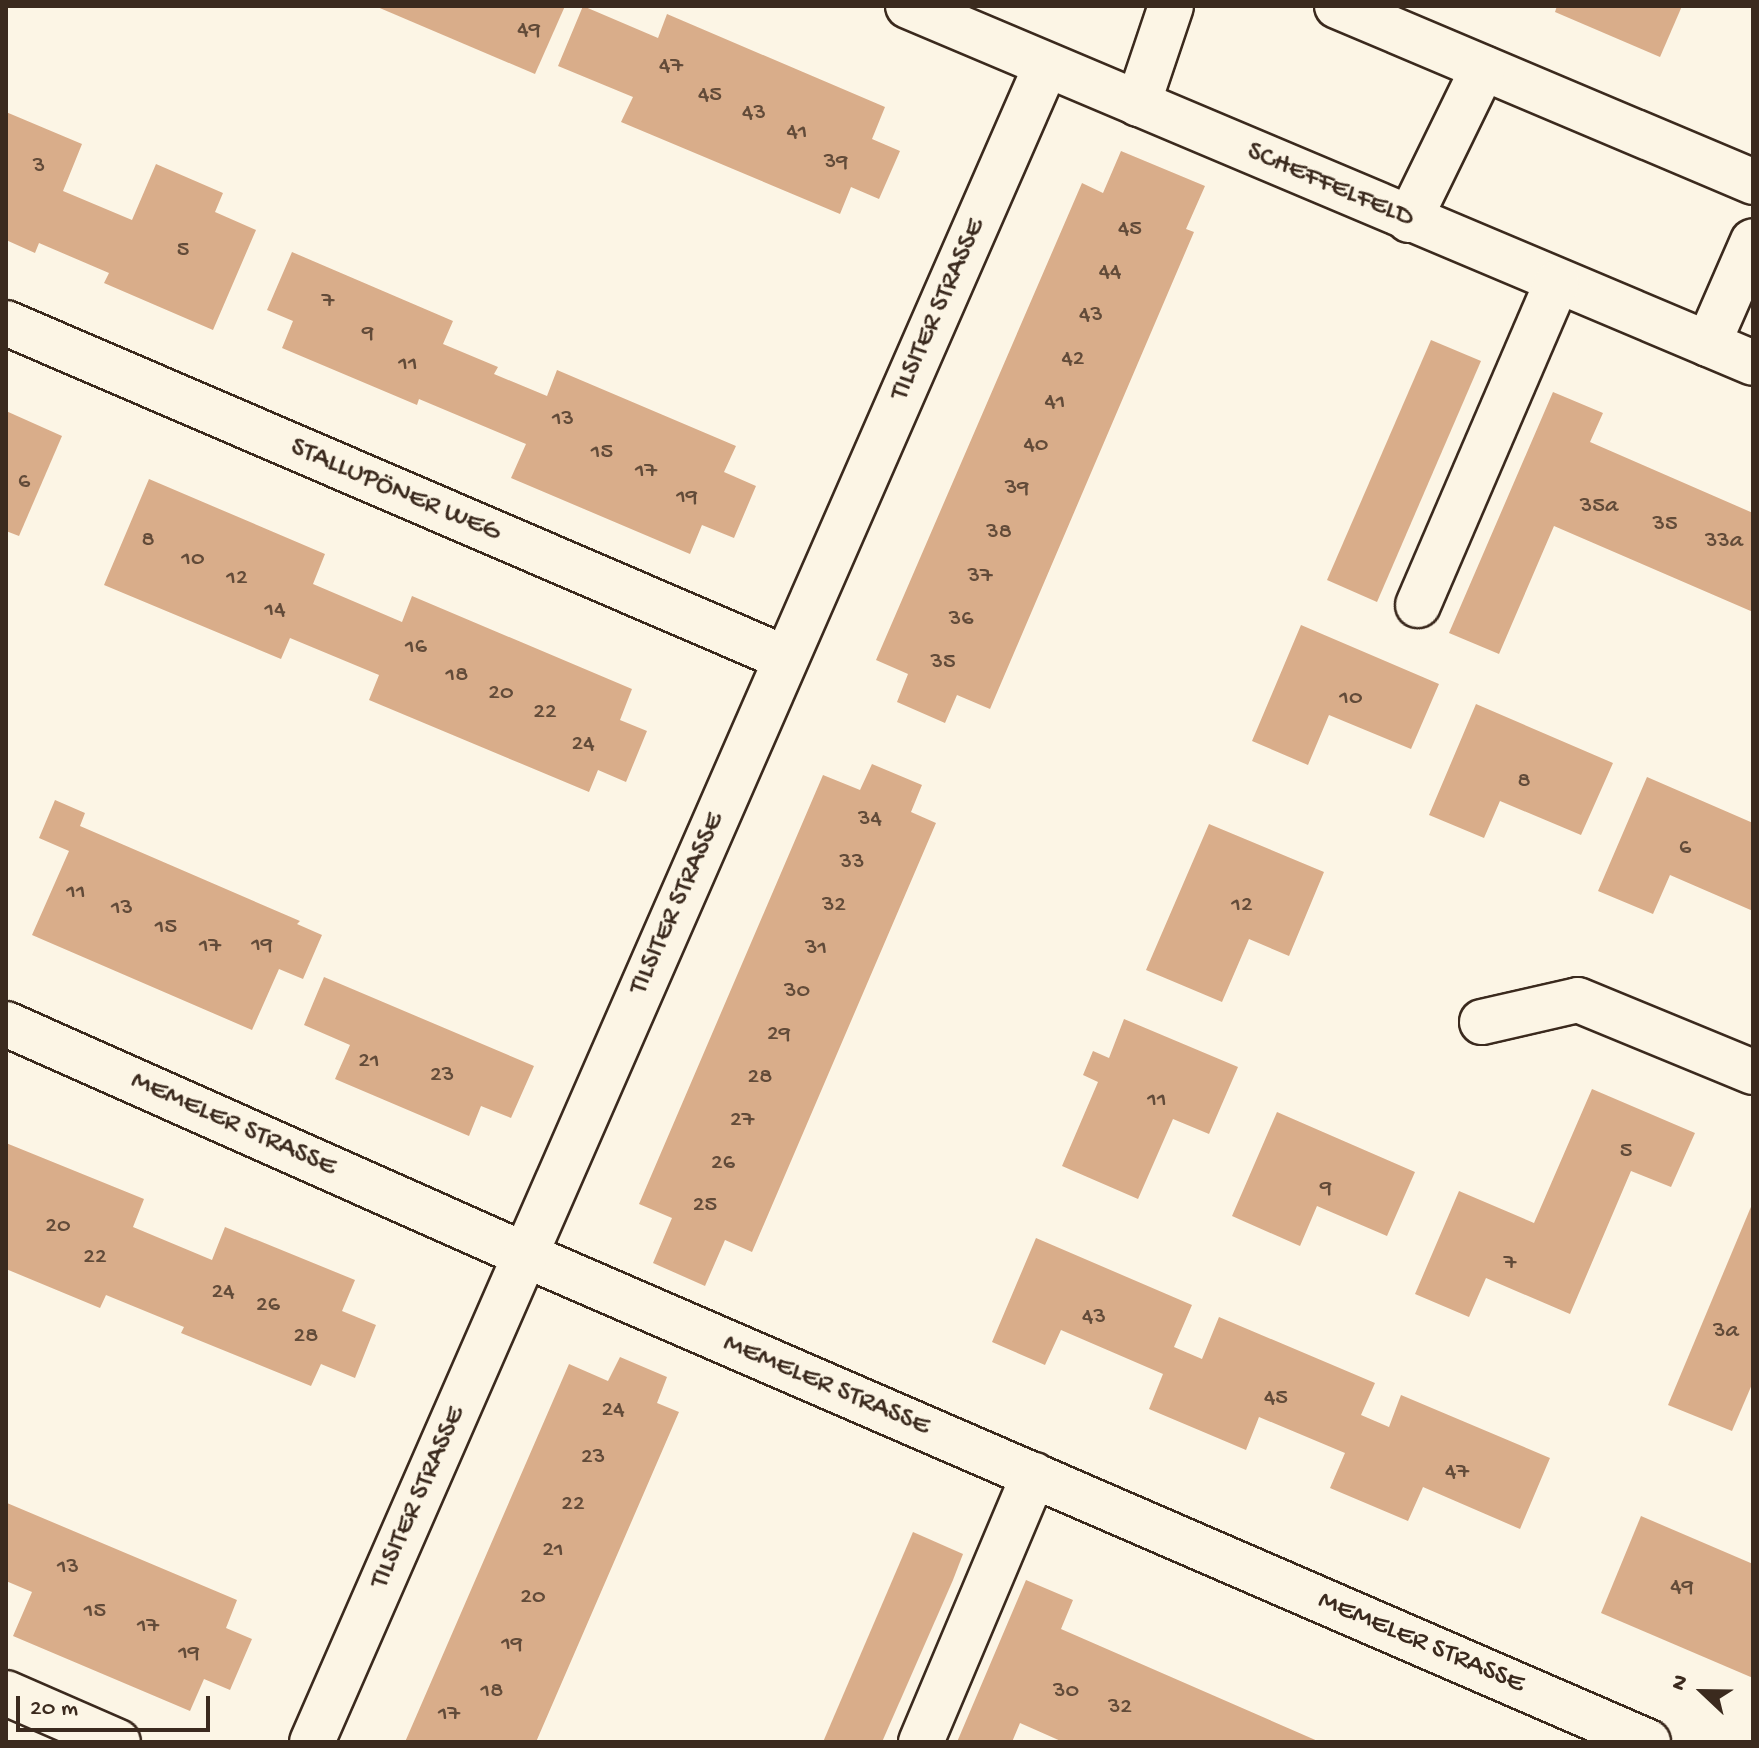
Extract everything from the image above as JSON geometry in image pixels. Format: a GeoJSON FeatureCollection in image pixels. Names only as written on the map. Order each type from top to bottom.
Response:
{"type":"FeatureCollection","features":[{"type":"Feature","properties":{"kind":"street","name":"SCHEFFELFELD"},"geometry":{"type":"LineString","coordinates":[[908,6],[1557,283],[1753,363]]}},
{"type":"Feature","properties":{"kind":"street"},"geometry":{"type":"LineString","coordinates":[[1138,104],[1171,6]]}},
{"type":"Feature","properties":{"kind":"street"},"geometry":{"type":"LineString","coordinates":[[1337,6],[1753,182]]}},
{"type":"Feature","properties":{"kind":"street","name":"TILSITER STRASSE"},"geometry":{"type":"LineString","coordinates":[[312,1742],[1046,66]]}},
{"type":"Feature","properties":{"kind":"street"},"geometry":{"type":"LineString","coordinates":[[1409,220],[1483,68]]}},
{"type":"Feature","properties":{"kind":"street"},"geometry":{"type":"LineString","coordinates":[[1708,344],[1753,241]]}},
{"type":"Feature","properties":{"kind":"street"},"geometry":{"type":"LineString","coordinates":[[1418,605],[1557,283]]}},
{"type":"Feature","properties":{"kind":"street","name":"STALLUPÖNER WEG"},"geometry":{"type":"LineString","coordinates":[[6,323],[785,658]]}},
{"type":"Feature","properties":{"kind":"street"},"geometry":{"type":"LineString","coordinates":[[1482,1022],[1578,1000],[1753,1072]]}},
{"type":"Feature","properties":{"kind":"street","name":"MEMELER STRASSE"},"geometry":{"type":"LineString","coordinates":[[6,1024],[525,1255],[1648,1742]]}},
{"type":"Feature","properties":{"kind":"street"},"geometry":{"type":"LineString","coordinates":[[921,1742],[1034,1475]]}},
{"type":"Feature","properties":{"kind":"street"},"geometry":{"type":"LineString","coordinates":[[6,1693],[118,1742]]}},
{"type":"Feature","properties":{"kind":"building"},"geometry":{"type":"Polygon","coordinates":[[[375,6],[565,6],[535,74],[375,6]]]}},
{"type":"Feature","properties":{"kind":"building"},"geometry":{"type":"Polygon","coordinates":[[[583,6],[658,38],[667,14],[885,107],[872,139],[900,151],[879,199],[851,187],[840,214],[621,122],[633,97],[558,66],[583,6]]]}},
{"type":"Feature","properties":{"kind":"building"},"geometry":{"type":"Polygon","coordinates":[[[1557,6],[1682,6],[1660,57],[1555,12],[1557,6]]]}},
{"type":"Feature","properties":{"kind":"building"},"geometry":{"type":"Polygon","coordinates":[[[6,112],[82,144],[63,191],[132,220],[156,164],[223,193],[215,212],[256,230],[213,330],[104,283],[109,273],[39,243],[35,253],[6,240],[6,112]]]}},
{"type":"Feature","properties":{"kind":"building"},"geometry":{"type":"Polygon","coordinates":[[[1121,151],[1205,186],[1186,229],[1194,232],[990,709],[957,695],[945,723],[897,702],[908,674],[876,660],[1082,183],[1103,193],[1121,151]]]}},
{"type":"Feature","properties":{"kind":"building"},"geometry":{"type":"Polygon","coordinates":[[[292,252],[453,321],[443,344],[498,367],[494,374],[547,396],[557,370],[736,446],[724,472],[756,486],[734,538],[702,525],[690,554],[511,478],[526,444],[419,399],[417,405],[282,348],[293,321],[267,310],[292,252]]]}},
{"type":"Feature","properties":{"kind":"building"},"geometry":{"type":"Polygon","coordinates":[[[1431,340],[1481,361],[1377,602],[1327,580],[1431,340]]]}},
{"type":"Feature","properties":{"kind":"building"},"geometry":{"type":"Polygon","coordinates":[[[1553,392],[1603,413],[1590,442],[1753,513],[1753,612],[1554,526],[1499,654],[1449,633],[1553,392]]]}},
{"type":"Feature","properties":{"kind":"building"},"geometry":{"type":"Polygon","coordinates":[[[6,411],[62,436],[19,536],[6,531],[6,411]]]}},
{"type":"Feature","properties":{"kind":"building"},"geometry":{"type":"Polygon","coordinates":[[[149,479],[325,554],[313,584],[402,622],[412,596],[632,689],[620,720],[647,731],[626,782],[598,770],[589,792],[369,700],[379,675],[290,638],[281,659],[104,585],[149,479]]]}},
{"type":"Feature","properties":{"kind":"building"},"geometry":{"type":"Polygon","coordinates":[[[1301,625],[1439,684],[1411,749],[1329,715],[1308,765],[1252,741],[1301,625]]]}},
{"type":"Feature","properties":{"kind":"building"},"geometry":{"type":"Polygon","coordinates":[[[1476,704],[1613,763],[1581,835],[1500,801],[1484,838],[1429,815],[1476,704]]]}},
{"type":"Feature","properties":{"kind":"building"},"geometry":{"type":"Polygon","coordinates":[[[872,764],[922,785],[911,812],[936,823],[752,1252],[725,1240],[705,1286],[653,1263],[672,1218],[639,1204],[823,775],[860,790],[872,764]]]}},
{"type":"Feature","properties":{"kind":"building"},"geometry":{"type":"Polygon","coordinates":[[[1647,777],[1753,823],[1753,911],[1670,875],[1653,914],[1598,891],[1647,777]]]}},
{"type":"Feature","properties":{"kind":"building"},"geometry":{"type":"Polygon","coordinates":[[[55,800],[85,813],[80,826],[300,921],[297,924],[322,935],[303,979],[279,969],[252,1030],[32,935],[69,851],[39,838],[55,800]]]}},
{"type":"Feature","properties":{"kind":"building"},"geometry":{"type":"Polygon","coordinates":[[[1209,824],[1324,872],[1289,956],[1249,939],[1222,1002],[1146,970],[1209,824]]]}},
{"type":"Feature","properties":{"kind":"building"},"geometry":{"type":"Polygon","coordinates":[[[324,977],[534,1066],[511,1118],[481,1106],[469,1136],[335,1079],[350,1045],[304,1025],[324,977]]]}},
{"type":"Feature","properties":{"kind":"building"},"geometry":{"type":"Polygon","coordinates":[[[1124,1019],[1238,1067],[1209,1134],[1173,1119],[1138,1199],[1062,1166],[1098,1082],[1083,1075],[1093,1051],[1109,1058],[1124,1019]]]}},
{"type":"Feature","properties":{"kind":"building"},"geometry":{"type":"Polygon","coordinates":[[[1592,1089],[1695,1133],[1671,1187],[1631,1171],[1570,1314],[1486,1278],[1469,1317],[1415,1294],[1459,1191],[1534,1223],[1592,1089]]]}},
{"type":"Feature","properties":{"kind":"building"},"geometry":{"type":"Polygon","coordinates":[[[1277,1112],[1415,1172],[1387,1236],[1317,1206],[1300,1246],[1232,1216],[1277,1112]]]}},
{"type":"Feature","properties":{"kind":"building"},"geometry":{"type":"Polygon","coordinates":[[[6,1143],[144,1199],[133,1227],[212,1260],[225,1227],[355,1280],[342,1311],[376,1325],[355,1378],[321,1364],[311,1386],[181,1333],[184,1327],[106,1295],[100,1308],[6,1269],[6,1143]]]}},
{"type":"Feature","properties":{"kind":"building"},"geometry":{"type":"Polygon","coordinates":[[[1753,1202],[1753,1382],[1732,1431],[1668,1405],[1753,1202]]]}},
{"type":"Feature","properties":{"kind":"building"},"geometry":{"type":"Polygon","coordinates":[[[1036,1238],[1192,1305],[1174,1347],[1202,1359],[1219,1317],[1375,1383],[1361,1415],[1389,1427],[1401,1395],[1550,1458],[1520,1529],[1423,1487],[1408,1521],[1330,1488],[1345,1453],[1259,1417],[1246,1450],[1149,1409],[1163,1374],[1061,1330],[1045,1365],[992,1342],[1036,1238]]]}},
{"type":"Feature","properties":{"kind":"building"},"geometry":{"type":"Polygon","coordinates":[[[620,1357],[667,1377],[657,1403],[679,1412],[536,1742],[405,1742],[569,1364],[608,1381],[620,1357]]]}},
{"type":"Feature","properties":{"kind":"building"},"geometry":{"type":"Polygon","coordinates":[[[7,1503],[237,1600],[226,1628],[252,1639],[230,1690],[204,1679],[190,1711],[13,1636],[32,1592],[6,1581],[7,1503]]]}},
{"type":"Feature","properties":{"kind":"building"},"geometry":{"type":"Polygon","coordinates":[[[1641,1516],[1753,1564],[1753,1678],[1601,1613],[1641,1516]]]}},
{"type":"Feature","properties":{"kind":"building"},"geometry":{"type":"Polygon","coordinates":[[[913,1532],[963,1554],[953,1580],[882,1742],[823,1742],[913,1532]]]}},
{"type":"Feature","properties":{"kind":"building"},"geometry":{"type":"Polygon","coordinates":[[[1026,1580],[1073,1600],[1061,1629],[1320,1742],[1063,1742],[1020,1723],[1012,1742],[957,1742],[1026,1580]]]}}]}
